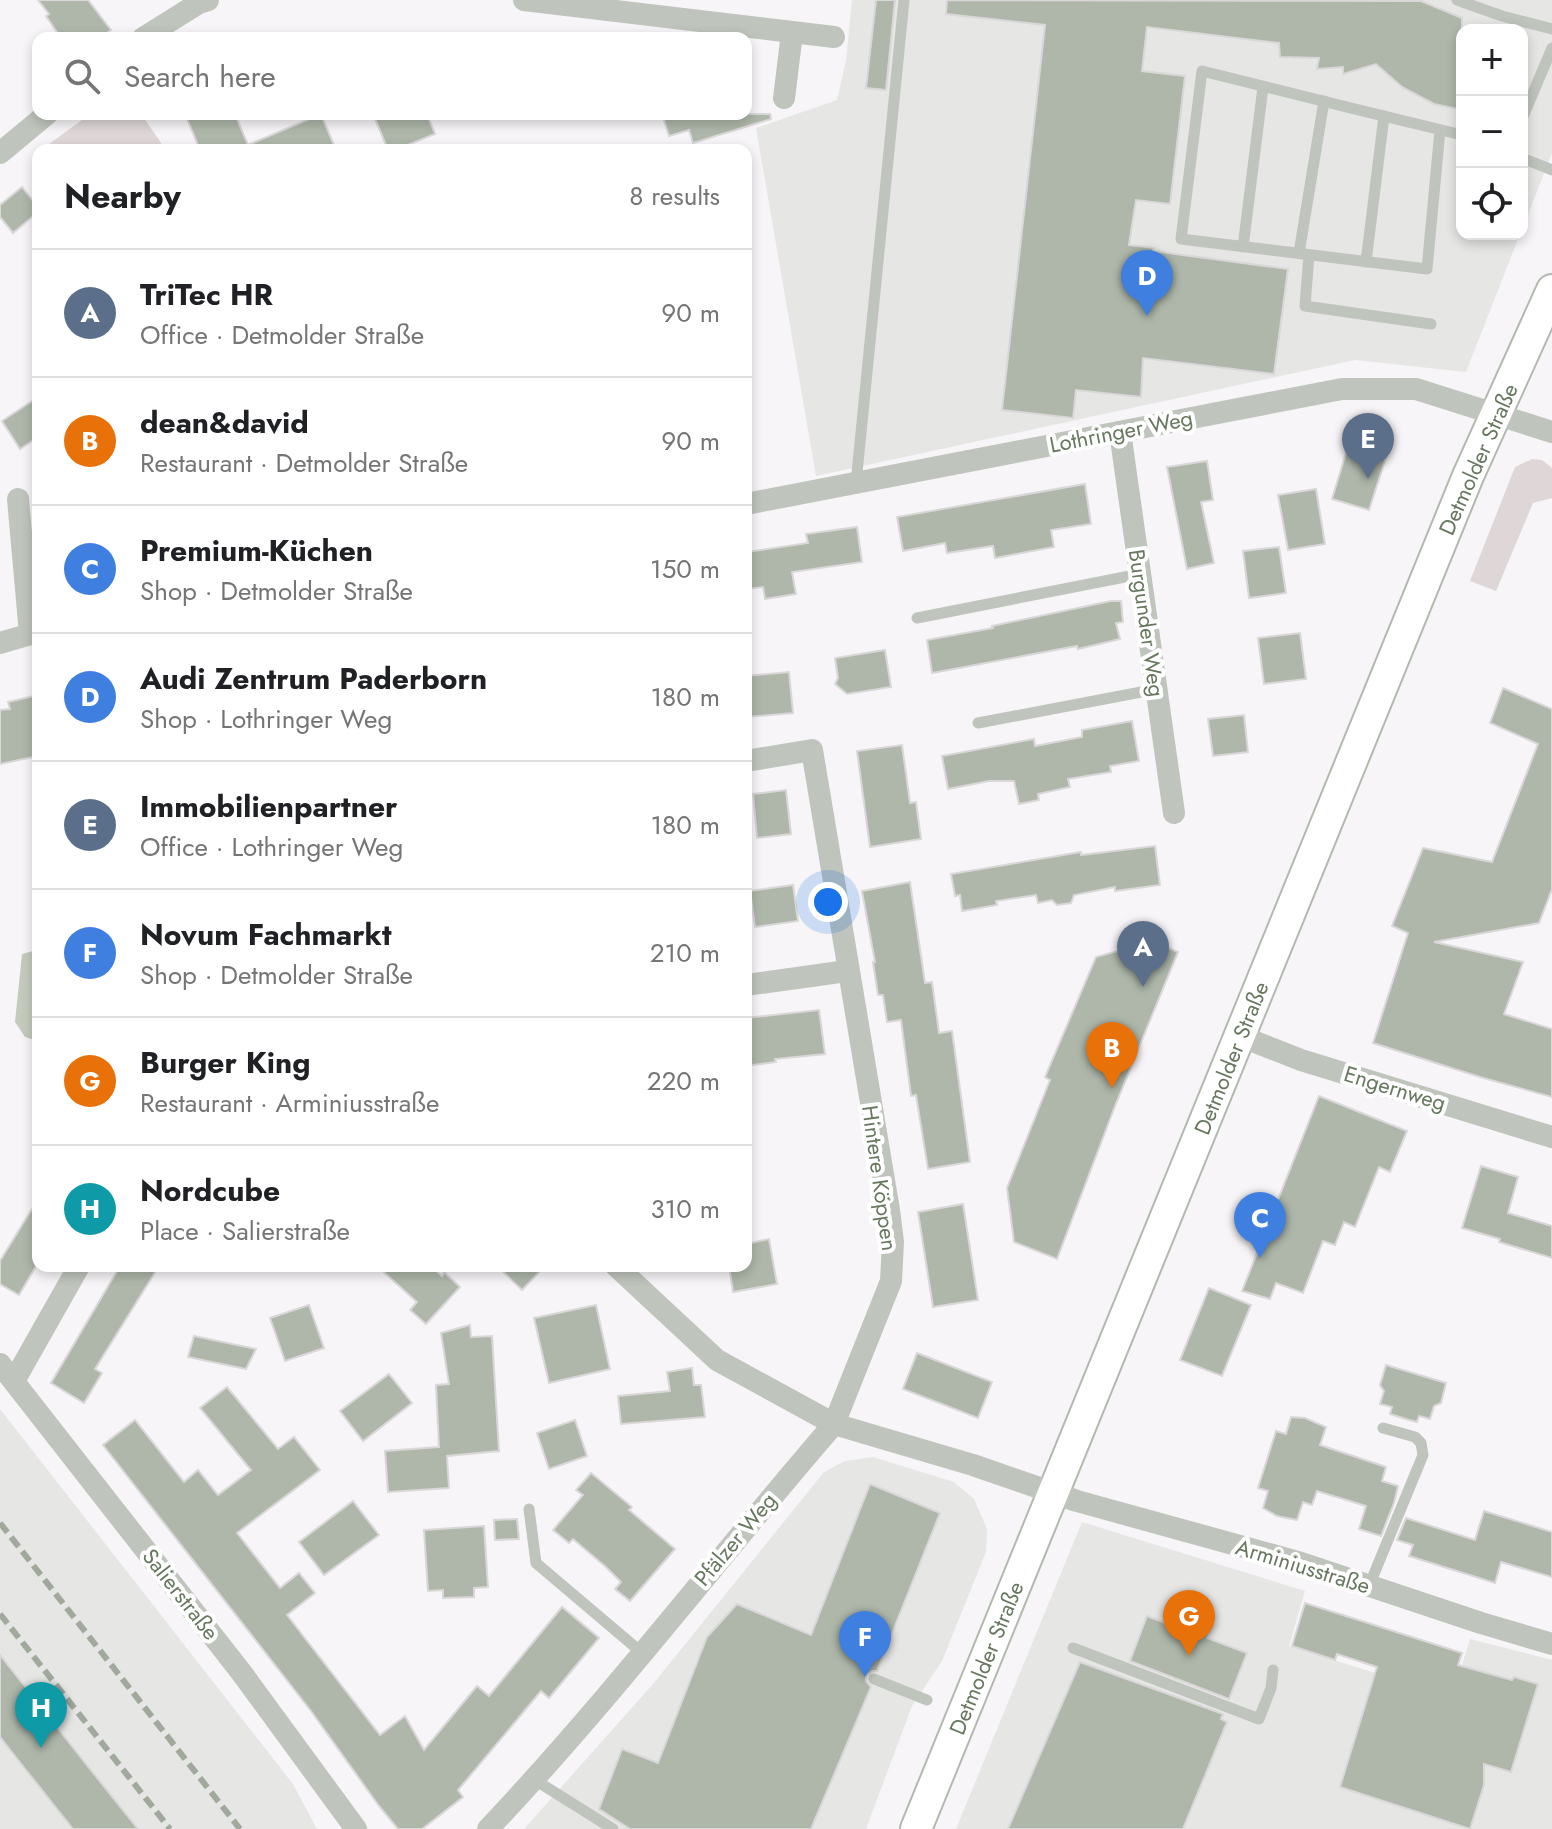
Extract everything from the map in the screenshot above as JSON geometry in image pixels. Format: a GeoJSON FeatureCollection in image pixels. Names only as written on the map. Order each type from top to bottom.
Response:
{"type":"FeatureCollection","features":[{"type":"Feature","properties":{"kind":"main road","name":"Detmolder Straße"},"geometry":{"type":"LineString","coordinates":[[916,1829],[1465,484],[1552,290]]}},
{"type":"Feature","properties":{"kind":"street"},"geometry":{"type":"LineString","coordinates":[[153,32],[208,0]]}},
{"type":"Feature","properties":{"kind":"street"},"geometry":{"type":"LineString","coordinates":[[524,0],[603,5],[834,37]]}},
{"type":"Feature","properties":{"kind":"street"},"geometry":{"type":"LineString","coordinates":[[784,98],[792,33]]}},
{"type":"Feature","properties":{"kind":"street"},"geometry":{"type":"LineString","coordinates":[[0,153],[40,120]]}},
{"type":"Feature","properties":{"kind":"street","name":"Lothringer Weg"},"geometry":{"type":"LineString","coordinates":[[752,503],[1342,389],[1416,389],[1552,432]]}},
{"type":"Feature","properties":{"kind":"street","name":"Burgunder Weg"},"geometry":{"type":"LineString","coordinates":[[1120,432],[1174,813]]}},
{"type":"Feature","properties":{"kind":"street"},"geometry":{"type":"LineString","coordinates":[[18,499],[32,616]]}},
{"type":"Feature","properties":{"kind":"street"},"geometry":{"type":"LineString","coordinates":[[0,643],[32,634]]}},
{"type":"Feature","properties":{"kind":"street","name":"Hintere Köppen"},"geometry":{"type":"LineString","coordinates":[[752,760],[812,750],[893,1242],[891,1281],[834,1424]]}},
{"type":"Feature","properties":{"kind":"street"},"geometry":{"type":"LineString","coordinates":[[752,984],[847,971]]}},
{"type":"Feature","properties":{"kind":"street","name":"Engernweg"},"geometry":{"type":"LineString","coordinates":[[1240,1036],[1301,1060],[1552,1137]]}},
{"type":"Feature","properties":{"kind":"street"},"geometry":{"type":"LineString","coordinates":[[7,1372],[75,1272]]}},
{"type":"Feature","properties":{"kind":"street"},"geometry":{"type":"LineString","coordinates":[[622,1272],[717,1360],[834,1424],[973,1465],[1053,1493]]}},
{"type":"Feature","properties":{"kind":"street","name":"Salierstraße"},"geometry":{"type":"LineString","coordinates":[[7,1372],[241,1672],[356,1829]]}},
{"type":"Feature","properties":{"kind":"street","name":"Pfälzer Weg"},"geometry":{"type":"LineString","coordinates":[[488,1829],[535,1780],[834,1424]]}},
{"type":"Feature","properties":{"kind":"street","name":"Arminiusstraße"},"geometry":{"type":"LineString","coordinates":[[1053,1493],[1298,1562],[1552,1644]]}},
{"type":"Feature","properties":{"kind":"lane"},"geometry":{"type":"LineString","coordinates":[[856,483],[904,0]]}},
{"type":"Feature","properties":{"kind":"lane"},"geometry":{"type":"LineString","coordinates":[[1457,0],[1552,29]]}},
{"type":"Feature","properties":{"kind":"lane"},"geometry":{"type":"LineString","coordinates":[[1528,105],[1552,48]]}},
{"type":"Feature","properties":{"kind":"lane"},"geometry":{"type":"LineString","coordinates":[[1440,130],[1427,269],[1181,239],[1202,71],[1456,134]]}},
{"type":"Feature","properties":{"kind":"lane"},"geometry":{"type":"LineString","coordinates":[[1243,247],[1263,87]]}},
{"type":"Feature","properties":{"kind":"lane"},"geometry":{"type":"LineString","coordinates":[[1324,101],[1304,254],[1305,306],[1431,324]]}},
{"type":"Feature","properties":{"kind":"lane"},"geometry":{"type":"LineString","coordinates":[[1366,262],[1384,116]]}},
{"type":"Feature","properties":{"kind":"lane"},"geometry":{"type":"LineString","coordinates":[[1528,160],[1552,170]]}},
{"type":"Feature","properties":{"kind":"lane"},"geometry":{"type":"LineString","coordinates":[[917,618],[1140,574]]}},
{"type":"Feature","properties":{"kind":"lane"},"geometry":{"type":"LineString","coordinates":[[978,723],[1157,689]]}},
{"type":"Feature","properties":{"kind":"lane"},"geometry":{"type":"LineString","coordinates":[[1369,1586],[1423,1455],[1421,1443],[1415,1437],[1383,1428]]}},
{"type":"Feature","properties":{"kind":"lane"},"geometry":{"type":"LineString","coordinates":[[529,1509],[536,1563],[641,1652]]}},
{"type":"Feature","properties":{"kind":"lane"},"geometry":{"type":"LineString","coordinates":[[1073,1648],[1259,1719],[1271,1688],[1273,1670]]}},
{"type":"Feature","properties":{"kind":"lane"},"geometry":{"type":"LineString","coordinates":[[874,1679],[927,1700]]}},
{"type":"Feature","properties":{"kind":"lane"},"geometry":{"type":"LineString","coordinates":[[535,1780],[613,1829]]}},
{"type":"Feature","properties":{"kind":"shaded area"},"geometry":{"type":"Polygon","coordinates":[[[852,0],[1552,0],[1552,153],[1528,215],[1528,24],[1456,24],[1456,240],[1518,240],[1466,372],[1355,360],[816,476],[756,128],[837,100],[846,61],[852,0]]]}},
{"type":"Feature","properties":{"kind":"shaded area"},"geometry":{"type":"Polygon","coordinates":[[[82,120],[145,120],[162,144],[49,144],[82,120]]]}},
{"type":"Feature","properties":{"kind":"shaded area"},"geometry":{"type":"Polygon","coordinates":[[[1532,459],[1542,460],[1552,468],[1552,498],[1533,503],[1496,591],[1470,581],[1515,467],[1532,459]]]}},
{"type":"Feature","properties":{"kind":"shaded area"},"geometry":{"type":"Polygon","coordinates":[[[32,951],[32,1039],[25,1037],[15,1022],[22,954],[32,951]]]}},
{"type":"Feature","properties":{"kind":"shaded area"},"geometry":{"type":"Polygon","coordinates":[[[0,1409],[293,1784],[317,1829],[0,1829],[0,1409]]]}},
{"type":"Feature","properties":{"kind":"shaded area"},"geometry":{"type":"Polygon","coordinates":[[[873,1457],[954,1482],[974,1499],[987,1529],[986,1552],[942,1661],[912,1706],[866,1829],[524,1829],[653,1684],[824,1472],[845,1461],[873,1457]]]}},
{"type":"Feature","properties":{"kind":"shaded area"},"geometry":{"type":"Polygon","coordinates":[[[1082,1522],[1305,1591],[1289,1646],[1452,1697],[1470,1639],[1552,1660],[1552,1829],[956,1829],[1082,1522]]]}},
{"type":"Feature","properties":{"kind":"building"},"geometry":{"type":"Polygon","coordinates":[[[38,0],[88,0],[111,30],[57,32],[46,16],[49,14],[38,0]]]}},
{"type":"Feature","properties":{"kind":"building"},"geometry":{"type":"Polygon","coordinates":[[[876,0],[895,0],[886,90],[866,88],[876,0]]]}},
{"type":"Feature","properties":{"kind":"building"},"geometry":{"type":"Polygon","coordinates":[[[947,0],[1421,1],[1462,18],[1462,24],[1456,24],[1456,109],[1434,104],[1402,87],[1376,64],[1343,74],[1343,67],[1317,69],[1319,58],[1280,57],[1279,43],[1147,27],[1142,71],[1185,76],[1170,204],[1136,200],[1129,245],[1288,269],[1274,374],[1143,358],[1141,397],[1076,390],[1073,418],[1002,410],[1045,25],[946,14],[947,0]]]}},
{"type":"Feature","properties":{"kind":"building"},"geometry":{"type":"Polygon","coordinates":[[[752,114],[770,114],[771,119],[693,143],[689,130],[669,136],[664,120],[752,120],[752,114]]]}},
{"type":"Feature","properties":{"kind":"building"},"geometry":{"type":"Polygon","coordinates":[[[188,120],[238,120],[248,144],[198,144],[188,120]]]}},
{"type":"Feature","properties":{"kind":"building"},"geometry":{"type":"Polygon","coordinates":[[[307,120],[324,120],[334,144],[250,144],[307,120]]]}},
{"type":"Feature","properties":{"kind":"building"},"geometry":{"type":"Polygon","coordinates":[[[376,120],[429,120],[435,134],[410,144],[386,144],[376,120]]]}},
{"type":"Feature","properties":{"kind":"building"},"geometry":{"type":"Polygon","coordinates":[[[22,187],[32,200],[32,217],[13,233],[0,217],[0,205],[22,187]]]}},
{"type":"Feature","properties":{"kind":"building"},"geometry":{"type":"Polygon","coordinates":[[[32,401],[32,441],[20,449],[2,421],[32,401]]]}},
{"type":"Feature","properties":{"kind":"building"},"geometry":{"type":"Polygon","coordinates":[[[1352,433],[1390,445],[1369,510],[1332,499],[1352,433]]]}},
{"type":"Feature","properties":{"kind":"building"},"geometry":{"type":"Polygon","coordinates":[[[1207,461],[1213,500],[1201,502],[1214,563],[1187,569],[1167,467],[1207,461]]]}},
{"type":"Feature","properties":{"kind":"building"},"geometry":{"type":"Polygon","coordinates":[[[1085,484],[1091,524],[1051,530],[1054,547],[995,558],[993,546],[947,553],[945,543],[903,551],[897,517],[1085,484]]]}},
{"type":"Feature","properties":{"kind":"building"},"geometry":{"type":"Polygon","coordinates":[[[1316,489],[1325,544],[1288,550],[1278,495],[1316,489]]]}},
{"type":"Feature","properties":{"kind":"building"},"geometry":{"type":"Polygon","coordinates":[[[857,527],[862,562],[792,572],[796,594],[765,599],[763,587],[752,588],[752,551],[808,543],[806,534],[857,527]]]}},
{"type":"Feature","properties":{"kind":"building"},"geometry":{"type":"Polygon","coordinates":[[[1279,547],[1286,593],[1249,598],[1243,551],[1279,547]]]}},
{"type":"Feature","properties":{"kind":"building"},"geometry":{"type":"Polygon","coordinates":[[[1121,601],[1123,622],[1116,623],[1120,639],[932,673],[927,640],[1121,601]]]}},
{"type":"Feature","properties":{"kind":"building"},"geometry":{"type":"Polygon","coordinates":[[[1300,633],[1306,679],[1264,684],[1258,638],[1300,633]]]}},
{"type":"Feature","properties":{"kind":"building"},"geometry":{"type":"Polygon","coordinates":[[[885,650],[891,687],[847,694],[835,684],[838,678],[835,658],[885,650]]]}},
{"type":"Feature","properties":{"kind":"building"},"geometry":{"type":"Polygon","coordinates":[[[789,672],[793,713],[752,716],[752,675],[789,672]]]}},
{"type":"Feature","properties":{"kind":"building"},"geometry":{"type":"Polygon","coordinates":[[[1503,688],[1552,709],[1552,889],[1539,923],[1434,942],[1523,962],[1504,1014],[1552,1029],[1552,1097],[1373,1043],[1408,933],[1392,926],[1423,848],[1492,862],[1538,744],[1490,723],[1503,688]]]}},
{"type":"Feature","properties":{"kind":"building"},"geometry":{"type":"Polygon","coordinates":[[[32,696],[32,757],[0,764],[0,710],[10,709],[8,702],[32,696]]]}},
{"type":"Feature","properties":{"kind":"building"},"geometry":{"type":"Polygon","coordinates":[[[1244,715],[1248,752],[1213,756],[1208,719],[1244,715]]]}},
{"type":"Feature","properties":{"kind":"building"},"geometry":{"type":"Polygon","coordinates":[[[1132,721],[1139,761],[1110,766],[1111,772],[1068,779],[1070,787],[1038,794],[1039,800],[1019,804],[1014,781],[989,781],[948,789],[942,756],[1034,739],[1035,746],[1082,737],[1082,730],[1132,721]]]}},
{"type":"Feature","properties":{"kind":"building"},"geometry":{"type":"Polygon","coordinates":[[[902,745],[910,803],[916,802],[921,839],[870,847],[857,751],[902,745]]]}},
{"type":"Feature","properties":{"kind":"building"},"geometry":{"type":"Polygon","coordinates":[[[786,790],[791,834],[757,838],[753,794],[786,790]]]}},
{"type":"Feature","properties":{"kind":"building"},"geometry":{"type":"Polygon","coordinates":[[[1155,846],[1160,885],[1115,891],[1115,887],[1074,895],[1071,903],[1057,905],[1052,900],[1038,903],[1036,895],[996,901],[997,905],[962,911],[960,895],[955,896],[951,874],[1081,852],[1081,855],[1155,846]]]}},
{"type":"Feature","properties":{"kind":"building"},"geometry":{"type":"Polygon","coordinates":[[[910,882],[925,983],[932,982],[939,1033],[952,1031],[970,1162],[928,1169],[916,1095],[911,1096],[901,1020],[887,1022],[883,995],[878,995],[862,891],[910,882]]]}},
{"type":"Feature","properties":{"kind":"building"},"geometry":{"type":"Polygon","coordinates":[[[793,885],[798,921],[755,927],[752,891],[793,885]]]}},
{"type":"Feature","properties":{"kind":"building"},"geometry":{"type":"Polygon","coordinates":[[[1152,941],[1178,952],[1057,1259],[1014,1242],[1007,1188],[1050,1080],[1045,1077],[1096,957],[1152,941]]]}},
{"type":"Feature","properties":{"kind":"building"},"geometry":{"type":"Polygon","coordinates":[[[819,1010],[825,1054],[775,1059],[776,1062],[752,1065],[752,1017],[819,1010]]]}},
{"type":"Feature","properties":{"kind":"building"},"geometry":{"type":"Polygon","coordinates":[[[1319,1096],[1407,1131],[1390,1172],[1379,1167],[1355,1227],[1344,1222],[1335,1245],[1323,1241],[1303,1293],[1276,1283],[1270,1299],[1242,1291],[1319,1096]]]}},
{"type":"Feature","properties":{"kind":"building"},"geometry":{"type":"Polygon","coordinates":[[[1481,1166],[1518,1177],[1508,1213],[1552,1226],[1552,1258],[1462,1228],[1481,1166]]]}},
{"type":"Feature","properties":{"kind":"building"},"geometry":{"type":"Polygon","coordinates":[[[963,1204],[978,1300],[933,1307],[918,1212],[963,1204]]]}},
{"type":"Feature","properties":{"kind":"building"},"geometry":{"type":"Polygon","coordinates":[[[32,1209],[33,1272],[19,1295],[0,1284],[0,1261],[32,1209]]]}},
{"type":"Feature","properties":{"kind":"building"},"geometry":{"type":"Polygon","coordinates":[[[769,1239],[777,1284],[733,1292],[730,1272],[752,1272],[752,1243],[769,1239]]]}},
{"type":"Feature","properties":{"kind":"building"},"geometry":{"type":"Polygon","coordinates":[[[116,1272],[155,1272],[95,1369],[102,1373],[84,1403],[51,1383],[116,1272]]]}},
{"type":"Feature","properties":{"kind":"building"},"geometry":{"type":"Polygon","coordinates":[[[384,1272],[438,1272],[442,1276],[444,1272],[460,1287],[426,1324],[410,1310],[417,1302],[384,1272]]]}},
{"type":"Feature","properties":{"kind":"building"},"geometry":{"type":"Polygon","coordinates":[[[503,1272],[539,1272],[522,1290],[503,1272]]]}},
{"type":"Feature","properties":{"kind":"building"},"geometry":{"type":"Polygon","coordinates":[[[1209,1288],[1251,1305],[1222,1376],[1180,1360],[1209,1288]]]}},
{"type":"Feature","properties":{"kind":"building"},"geometry":{"type":"Polygon","coordinates":[[[309,1305],[324,1348],[285,1361],[270,1318],[309,1305]]]}},
{"type":"Feature","properties":{"kind":"building"},"geometry":{"type":"Polygon","coordinates":[[[596,1305],[610,1369],[549,1383],[534,1318],[596,1305]]]}},
{"type":"Feature","properties":{"kind":"building"},"geometry":{"type":"Polygon","coordinates":[[[470,1325],[471,1337],[492,1336],[499,1451],[447,1456],[449,1488],[388,1492],[385,1451],[439,1447],[436,1385],[449,1384],[441,1333],[470,1325]]]}},
{"type":"Feature","properties":{"kind":"building"},"geometry":{"type":"Polygon","coordinates":[[[194,1336],[256,1349],[246,1369],[188,1357],[194,1336]]]}},
{"type":"Feature","properties":{"kind":"building"},"geometry":{"type":"Polygon","coordinates":[[[917,1353],[992,1382],[978,1418],[903,1389],[917,1353]]]}},
{"type":"Feature","properties":{"kind":"building"},"geometry":{"type":"Polygon","coordinates":[[[1386,1365],[1446,1383],[1441,1403],[1434,1406],[1430,1419],[1419,1416],[1417,1422],[1406,1419],[1390,1414],[1392,1407],[1380,1404],[1384,1391],[1380,1385],[1386,1365]]]}},
{"type":"Feature","properties":{"kind":"building"},"geometry":{"type":"Polygon","coordinates":[[[692,1368],[694,1385],[701,1385],[705,1417],[621,1424],[618,1396],[670,1391],[667,1372],[692,1368]]]}},
{"type":"Feature","properties":{"kind":"building"},"geometry":{"type":"Polygon","coordinates":[[[389,1374],[412,1403],[363,1441],[340,1411],[389,1374]]]}},
{"type":"Feature","properties":{"kind":"building"},"geometry":{"type":"Polygon","coordinates":[[[227,1387],[278,1449],[294,1437],[320,1470],[237,1533],[280,1588],[299,1573],[315,1593],[287,1615],[380,1735],[405,1716],[424,1750],[477,1686],[489,1696],[562,1607],[599,1638],[549,1698],[541,1691],[458,1790],[463,1797],[422,1829],[398,1829],[311,1711],[103,1445],[135,1420],[184,1482],[198,1470],[218,1495],[251,1470],[200,1408],[227,1387]]]}},
{"type":"Feature","properties":{"kind":"building"},"geometry":{"type":"Polygon","coordinates":[[[1291,1417],[1305,1418],[1326,1427],[1320,1445],[1386,1467],[1382,1481],[1398,1486],[1381,1536],[1359,1529],[1366,1506],[1317,1491],[1312,1505],[1303,1502],[1297,1520],[1277,1516],[1263,1508],[1268,1491],[1258,1488],[1276,1431],[1286,1434],[1291,1417]]]}},
{"type":"Feature","properties":{"kind":"building"},"geometry":{"type":"Polygon","coordinates":[[[575,1420],[587,1456],[549,1469],[537,1433],[575,1420]]]}},
{"type":"Feature","properties":{"kind":"building"},"geometry":{"type":"Polygon","coordinates":[[[591,1473],[675,1549],[630,1601],[615,1589],[621,1582],[606,1567],[573,1539],[569,1543],[553,1530],[583,1495],[576,1490],[591,1473]]]}},
{"type":"Feature","properties":{"kind":"building"},"geometry":{"type":"Polygon","coordinates":[[[870,1484],[940,1513],[877,1671],[866,1675],[871,1687],[811,1829],[630,1829],[599,1809],[622,1749],[658,1763],[707,1637],[737,1604],[811,1635],[870,1484]]]}},
{"type":"Feature","properties":{"kind":"building"},"geometry":{"type":"Polygon","coordinates":[[[353,1501],[379,1535],[324,1575],[299,1542],[353,1501]]]}},
{"type":"Feature","properties":{"kind":"building"},"geometry":{"type":"Polygon","coordinates":[[[1484,1511],[1552,1532],[1552,1577],[1501,1562],[1495,1583],[1409,1556],[1413,1545],[1397,1540],[1406,1518],[1475,1540],[1484,1511]]]}},
{"type":"Feature","properties":{"kind":"building"},"geometry":{"type":"Polygon","coordinates":[[[517,1519],[519,1539],[495,1540],[494,1520],[517,1519]]]}},
{"type":"Feature","properties":{"kind":"building"},"geometry":{"type":"Polygon","coordinates":[[[484,1526],[488,1587],[474,1588],[474,1597],[443,1598],[443,1590],[428,1591],[424,1530],[484,1526]]]}},
{"type":"Feature","properties":{"kind":"building"},"geometry":{"type":"Polygon","coordinates":[[[1305,1603],[1462,1653],[1458,1665],[1538,1684],[1511,1772],[1484,1764],[1484,1785],[1470,1829],[1340,1787],[1377,1667],[1337,1654],[1335,1660],[1292,1646],[1305,1603]]]}},
{"type":"Feature","properties":{"kind":"building"},"geometry":{"type":"Polygon","coordinates":[[[1147,1616],[1178,1628],[1181,1621],[1189,1625],[1191,1618],[1213,1626],[1207,1638],[1247,1653],[1229,1699],[1130,1661],[1147,1616]]]}},
{"type":"Feature","properties":{"kind":"building"},"geometry":{"type":"Polygon","coordinates":[[[0,1655],[138,1829],[73,1829],[26,1770],[0,1737],[0,1655]]]}},
{"type":"Feature","properties":{"kind":"building"},"geometry":{"type":"Polygon","coordinates":[[[1080,1662],[1223,1714],[1221,1719],[1227,1722],[1183,1829],[1008,1829],[1080,1662]]]}},
{"type":"Feature","properties":{"kind":"railway"},"geometry":{"type":"LineString","coordinates":[[0,1523],[240,1829]]}},
{"type":"Feature","properties":{"kind":"railway"},"geometry":{"type":"LineString","coordinates":[[0,1614],[170,1829]]}},
{"type":"Feature","properties":{"kind":"place","name":"Audi Zentrum Paderborn"},"geometry":{"type":"Point","coordinates":[1147,316]}},
{"type":"Feature","properties":{"kind":"place","name":"Immobilienpartner"},"geometry":{"type":"Point","coordinates":[1368,479]}},
{"type":"Feature","properties":{"kind":"place","name":"TriTec HR"},"geometry":{"type":"Point","coordinates":[1143,987]}},
{"type":"Feature","properties":{"kind":"place","name":"dean&david"},"geometry":{"type":"Point","coordinates":[1112,1088]}},
{"type":"Feature","properties":{"kind":"place","name":"Premium-Küchen"},"geometry":{"type":"Point","coordinates":[1260,1258]}},
{"type":"Feature","properties":{"kind":"place","name":"Burger King"},"geometry":{"type":"Point","coordinates":[1189,1656]}},
{"type":"Feature","properties":{"kind":"place","name":"Novum Fachmarkt"},"geometry":{"type":"Point","coordinates":[865,1677]}},
{"type":"Feature","properties":{"kind":"place","name":"Nordcube"},"geometry":{"type":"Point","coordinates":[41,1748]}}]}
